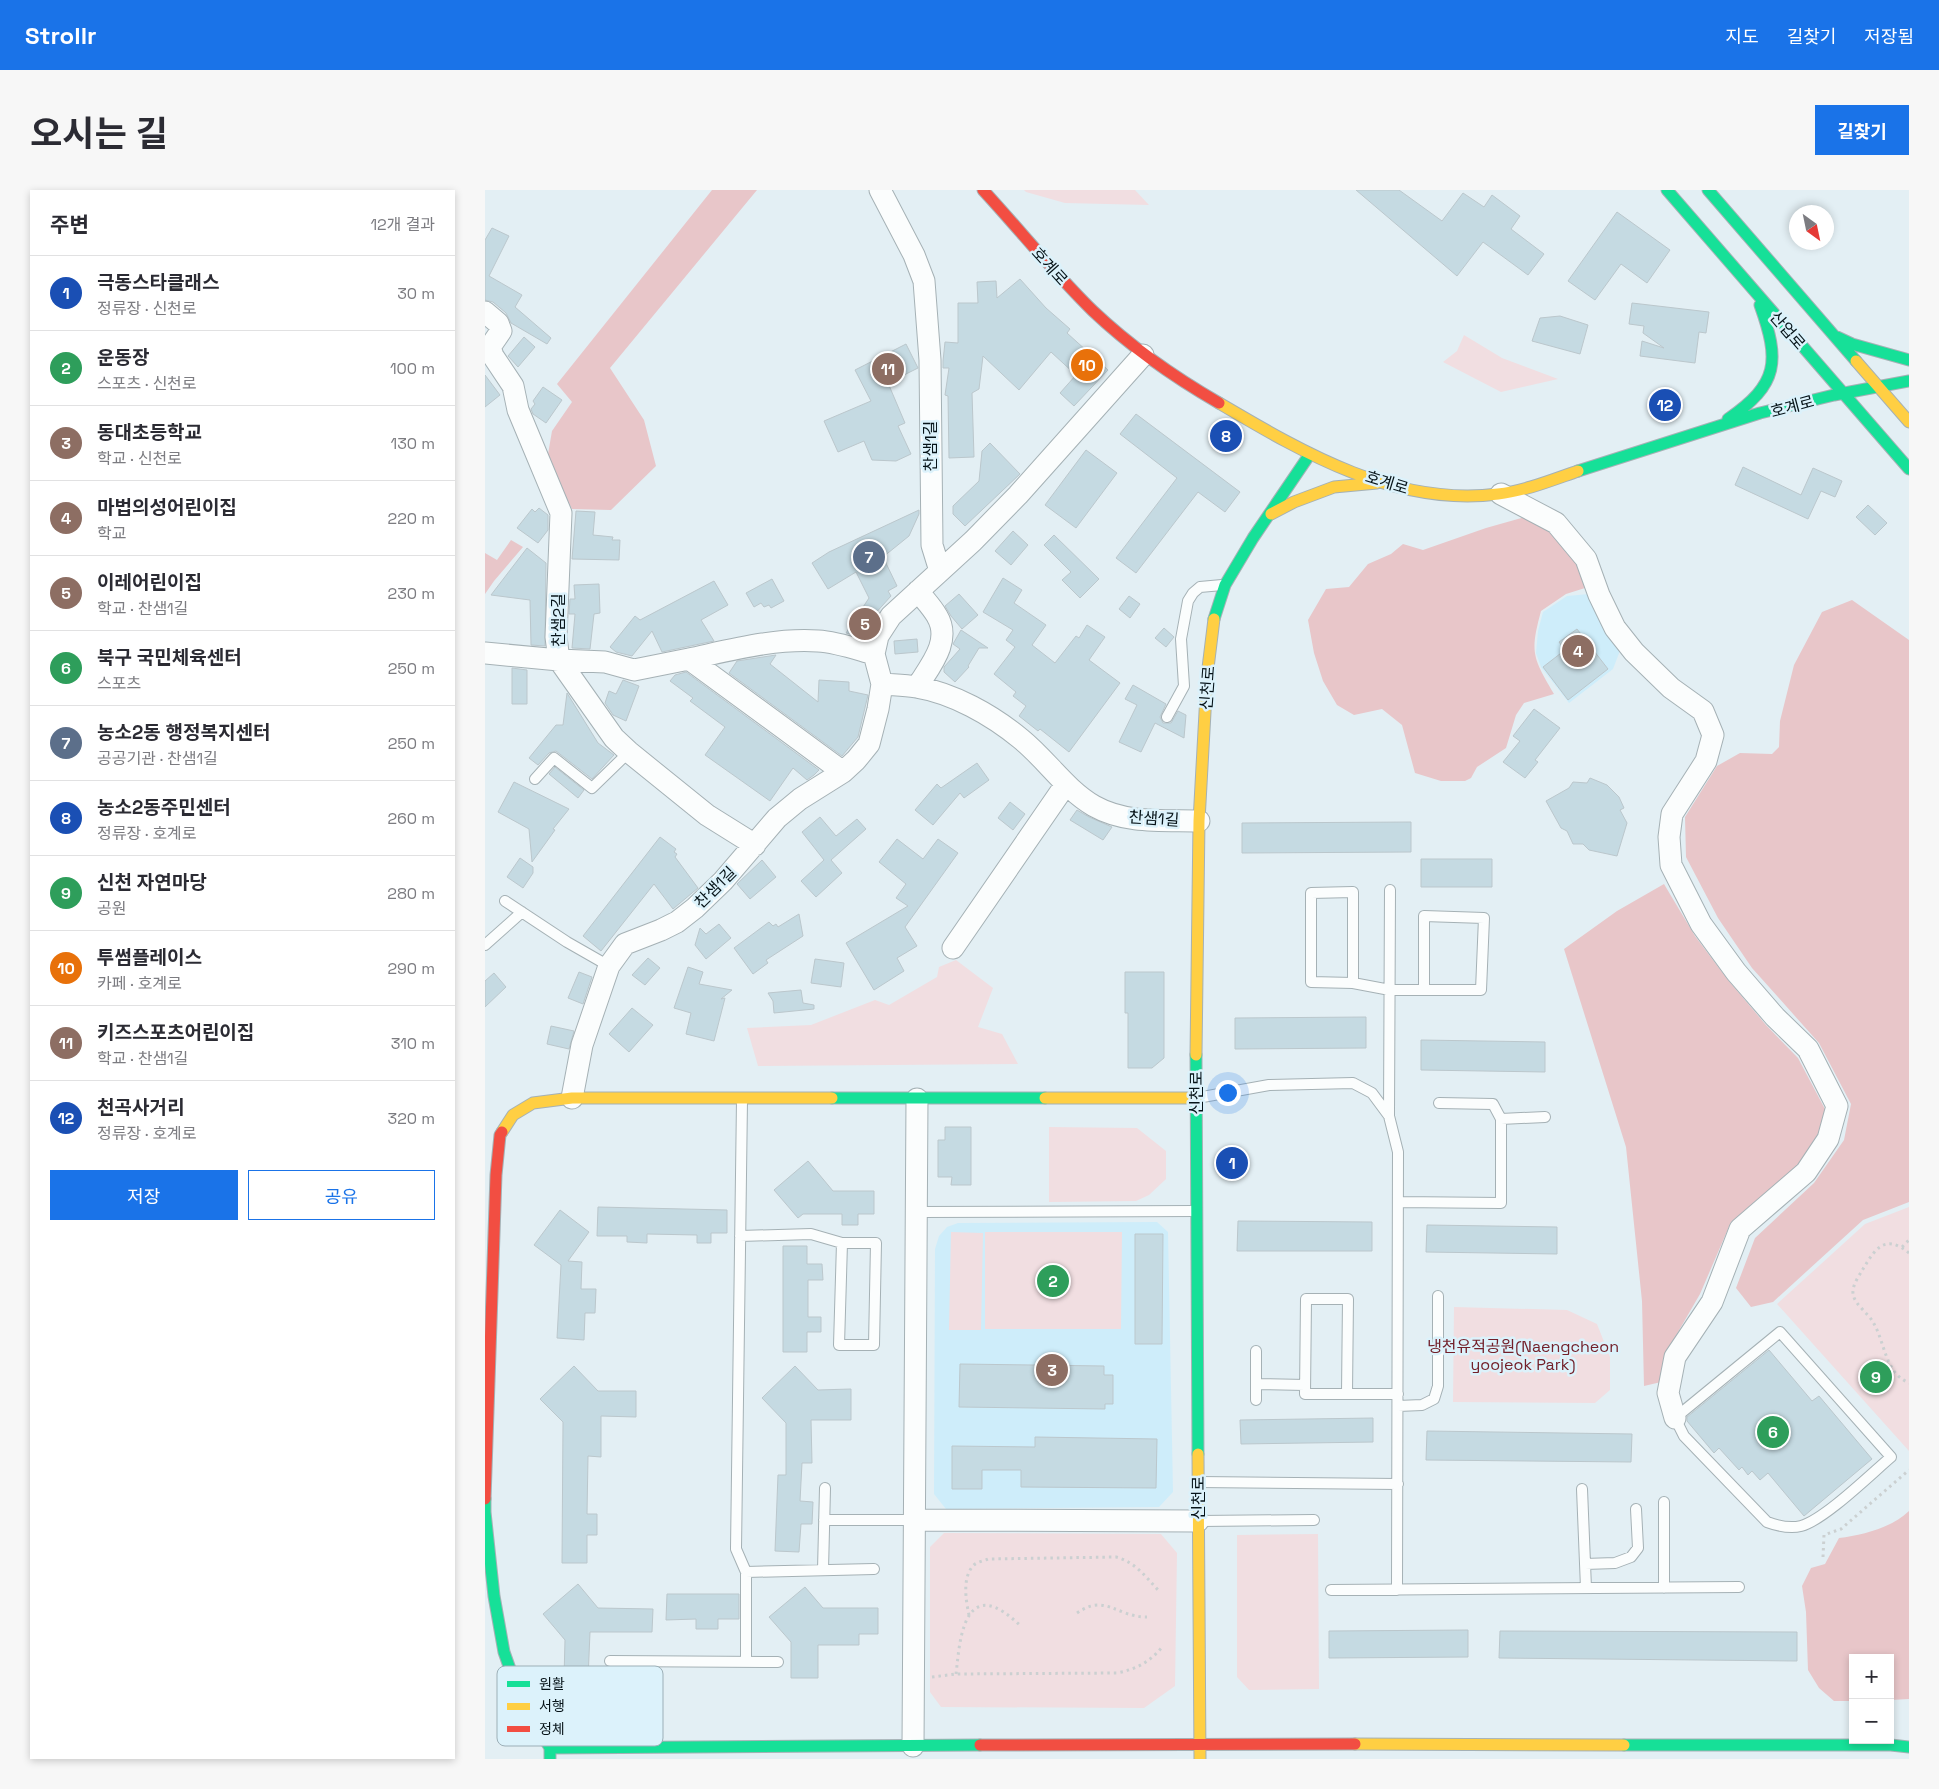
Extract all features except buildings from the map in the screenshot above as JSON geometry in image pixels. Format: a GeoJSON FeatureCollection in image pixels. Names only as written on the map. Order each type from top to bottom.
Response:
{"type":"FeatureCollection","features":[{"type":"Feature","properties":{"kind":"street","name":"찬샘1길"},"geometry":{"type":"LineString","coordinates":[[880,190],[914,255],[924,281],[930,360],[932,545],[939,570]]}},
{"type":"Feature","properties":{"kind":"street","name":"호계로"},"geometry":{"type":"LineString","coordinates":[[983,190],[1071,289],[1111,328],[1143,355],[1225,407],[1310,454],[1379,482],[1430,494],[1464,497],[1501,494],[1538,484],[1715,427],[1843,392],[1909,381]]}},
{"type":"Feature","properties":{"kind":"street","name":"산업로"},"geometry":{"type":"LineString","coordinates":[[1667,190],[1909,469]]}},
{"type":"Feature","properties":{"kind":"street","name":"산업로"},"geometry":{"type":"LineString","coordinates":[[1707,190],[1909,422]]}},
{"type":"Feature","properties":{"kind":"street"},"geometry":{"type":"LineString","coordinates":[[1715,427],[1752,402],[1764,387],[1772,368],[1774,360],[1773,344],[1754,290]]}},
{"type":"Feature","properties":{"kind":"street","name":"찬샘2길"},"geometry":{"type":"LineString","coordinates":[[485,312],[498,323],[501,331],[490,347],[493,356],[513,386],[518,410],[561,513],[556,637],[559,660],[605,662],[634,670],[739,648],[792,641],[819,641],[874,654]]}},
{"type":"Feature","properties":{"kind":"street"},"geometry":{"type":"LineString","coordinates":[[1834,336],[1852,344],[1909,360]]}},
{"type":"Feature","properties":{"kind":"street"},"geometry":{"type":"LineString","coordinates":[[874,654],[878,636],[891,616],[939,570],[973,541],[1018,495],[1143,355]]}},
{"type":"Feature","properties":{"kind":"street","name":"신천로"},"geometry":{"type":"LineString","coordinates":[[1200,1759],[1196,1098],[1199,822],[1207,676],[1213,623],[1225,585],[1310,454]]}},
{"type":"Feature","properties":{"kind":"street"},"geometry":{"type":"LineString","coordinates":[[1269,515],[1294,502],[1334,488],[1379,482]]}},
{"type":"Feature","properties":{"kind":"street"},"geometry":{"type":"LineString","coordinates":[[1501,494],[1556,523],[1585,559],[1599,595],[1615,628],[1634,652],[1671,688],[1703,711],[1713,735],[1706,762],[1672,814],[1669,837],[1671,865],[1701,924],[1736,972],[1775,1017],[1808,1049],[1837,1106],[1828,1139],[1806,1172],[1740,1229],[1712,1302],[1675,1357],[1667,1393],[1675,1418]]}},
{"type":"Feature","properties":{"kind":"street"},"geometry":{"type":"LineString","coordinates":[[917,687],[938,654],[943,632],[938,616],[918,591]]}},
{"type":"Feature","properties":{"kind":"street"},"geometry":{"type":"LineString","coordinates":[[485,653],[559,660],[614,738],[707,816],[755,845]]}},
{"type":"Feature","properties":{"kind":"street","name":"찬샘1길"},"geometry":{"type":"LineString","coordinates":[[571,1098],[582,1045],[609,966],[625,944],[677,922],[695,908],[723,882],[777,818],[800,799],[843,772],[869,744],[882,684],[874,654]]}},
{"type":"Feature","properties":{"kind":"street"},"geometry":{"type":"LineString","coordinates":[[689,658],[843,772]]}},
{"type":"Feature","properties":{"kind":"street","name":"찬샘1길"},"geometry":{"type":"LineString","coordinates":[[882,684],[917,687],[953,698],[986,714],[1021,739],[1066,784],[1095,806],[1131,820],[1199,822]]}},
{"type":"Feature","properties":{"kind":"street"},"geometry":{"type":"LineString","coordinates":[[953,948],[1066,784]]}},
{"type":"Feature","properties":{"kind":"street"},"geometry":{"type":"LineString","coordinates":[[509,1666],[504,1652],[494,1596],[485,1512],[490,1182],[500,1135],[513,1115],[533,1103],[571,1098],[1196,1098]]}},
{"type":"Feature","properties":{"kind":"street"},"geometry":{"type":"LineString","coordinates":[[913,1746],[917,1099]]}},
{"type":"Feature","properties":{"kind":"street"},"geometry":{"type":"LineString","coordinates":[[914,1520],[1198,1521]]}},
{"type":"Feature","properties":{"kind":"street"},"geometry":{"type":"LineString","coordinates":[[550,1754],[913,1746],[1200,1744],[1509,1752],[1881,1745],[1909,1747]]}},
{"type":"Feature","properties":{"kind":"lane"},"geometry":{"type":"LineString","coordinates":[[1167,717],[1184,686],[1181,639],[1188,601],[1200,587],[1225,585]]}},
{"type":"Feature","properties":{"kind":"lane"},"geometry":{"type":"LineString","coordinates":[[535,779],[554,758],[592,788],[629,752]]}},
{"type":"Feature","properties":{"kind":"lane"},"geometry":{"type":"LineString","coordinates":[[1390,890],[1389,1116],[1399,1152],[1397,1590]]}},
{"type":"Feature","properties":{"kind":"lane"},"geometry":{"type":"LineString","coordinates":[[1353,983],[1353,892],[1311,893],[1311,982],[1353,983],[1390,990],[1424,990],[1481,990],[1484,918],[1424,916],[1424,990]]}},
{"type":"Feature","properties":{"kind":"lane"},"geometry":{"type":"LineString","coordinates":[[505,901],[567,942],[609,966]]}},
{"type":"Feature","properties":{"kind":"lane"},"geometry":{"type":"LineString","coordinates":[[485,945],[522,912]]}},
{"type":"Feature","properties":{"kind":"lane"},"geometry":{"type":"LineString","coordinates":[[1196,1098],[1269,1085],[1353,1083],[1372,1093],[1389,1116]]}},
{"type":"Feature","properties":{"kind":"lane"},"geometry":{"type":"LineString","coordinates":[[742,1099],[737,1549],[747,1572],[746,1661]]}},
{"type":"Feature","properties":{"kind":"lane"},"geometry":{"type":"LineString","coordinates":[[1399,1202],[1501,1203],[1501,1119],[1493,1104],[1439,1103]]}},
{"type":"Feature","properties":{"kind":"lane"},"geometry":{"type":"LineString","coordinates":[[1501,1119],[1545,1117]]}},
{"type":"Feature","properties":{"kind":"lane"},"geometry":{"type":"LineString","coordinates":[[917,1212],[1196,1211]]}},
{"type":"Feature","properties":{"kind":"lane"},"geometry":{"type":"LineString","coordinates":[[741,1236],[811,1234],[841,1242],[876,1243],[874,1345],[839,1345],[841,1242]]}},
{"type":"Feature","properties":{"kind":"lane"},"geometry":{"type":"LineString","coordinates":[[1398,1406],[1422,1405],[1435,1399],[1438,1386],[1438,1296]]}},
{"type":"Feature","properties":{"kind":"lane"},"geometry":{"type":"LineString","coordinates":[[1347,1393],[1348,1299],[1306,1299],[1305,1394],[1398,1394]]}},
{"type":"Feature","properties":{"kind":"lane"},"geometry":{"type":"LineString","coordinates":[[1779,1332],[1891,1457],[1818,1519],[1801,1526],[1782,1527],[1767,1522],[1684,1436],[1675,1418],[1779,1332]]}},
{"type":"Feature","properties":{"kind":"lane"},"geometry":{"type":"LineString","coordinates":[[1256,1351],[1256,1400]]}},
{"type":"Feature","properties":{"kind":"lane"},"geometry":{"type":"LineString","coordinates":[[1256,1384],[1305,1385]]}},
{"type":"Feature","properties":{"kind":"lane"},"geometry":{"type":"LineString","coordinates":[[1198,1482],[1398,1484]]}},
{"type":"Feature","properties":{"kind":"lane"},"geometry":{"type":"LineString","coordinates":[[823,1570],[825,1488]]}},
{"type":"Feature","properties":{"kind":"lane"},"geometry":{"type":"LineString","coordinates":[[1582,1489],[1586,1588]]}},
{"type":"Feature","properties":{"kind":"lane"},"geometry":{"type":"LineString","coordinates":[[1664,1502],[1664,1588]]}},
{"type":"Feature","properties":{"kind":"lane"},"geometry":{"type":"LineString","coordinates":[[1585,1564],[1615,1563],[1631,1558],[1638,1548],[1636,1509]]}},
{"type":"Feature","properties":{"kind":"lane"},"geometry":{"type":"LineString","coordinates":[[824,1520],[914,1520]]}},
{"type":"Feature","properties":{"kind":"lane"},"geometry":{"type":"LineString","coordinates":[[1198,1521],[1314,1520]]}},
{"type":"Feature","properties":{"kind":"lane"},"geometry":{"type":"LineString","coordinates":[[747,1572],[874,1569]]}},
{"type":"Feature","properties":{"kind":"lane"},"geometry":{"type":"LineString","coordinates":[[1331,1590],[1739,1587]]}},
{"type":"Feature","properties":{"kind":"lane"},"geometry":{"type":"LineString","coordinates":[[610,1661],[778,1662]]}},
{"type":"Feature","properties":{"kind":"path"},"geometry":{"type":"LineString","coordinates":[[1902,1247],[1909,1240]]}},
{"type":"Feature","properties":{"kind":"path"},"geometry":{"type":"LineString","coordinates":[[1909,1253],[1902,1247],[1890,1244],[1882,1245],[1873,1251],[1855,1284],[1853,1295],[1872,1320],[1882,1339],[1889,1362],[1895,1373],[1909,1383]]}},
{"type":"Feature","properties":{"kind":"path"},"geometry":{"type":"LineString","coordinates":[[1823,1557],[1824,1535],[1841,1529],[1909,1470]]}},
{"type":"Feature","properties":{"kind":"path"},"geometry":{"type":"LineString","coordinates":[[969,1615],[966,1602],[967,1576],[974,1565],[988,1559],[1116,1557],[1128,1560],[1137,1567],[1159,1591]]}},
{"type":"Feature","properties":{"kind":"path"},"geometry":{"type":"LineString","coordinates":[[1077,1613],[1087,1606],[1095,1604],[1107,1606],[1129,1616],[1147,1617]]}},
{"type":"Feature","properties":{"kind":"path"},"geometry":{"type":"LineString","coordinates":[[956,1674],[961,1634],[969,1615],[979,1607],[987,1606],[1002,1611],[1021,1626]]}},
{"type":"Feature","properties":{"kind":"path"},"geometry":{"type":"LineString","coordinates":[[927,1677],[956,1674],[1117,1672],[1141,1666],[1150,1660],[1163,1646]]}},
{"type":"Feature","properties":{"kind":"shaded area"},"geometry":{"type":"Polygon","coordinates":[[[712,190],[757,190],[610,368],[644,420],[656,466],[611,510],[572,509],[547,460],[552,431],[572,402],[557,384],[712,190]]]}},
{"type":"Feature","properties":{"kind":"shaded area"},"geometry":{"type":"Polygon","coordinates":[[[1525,517],[1540,521],[1583,570],[1585,588],[1566,594],[1541,611],[1537,625],[1534,646],[1535,654],[1541,671],[1554,694],[1524,703],[1516,715],[1506,748],[1477,767],[1471,778],[1465,781],[1441,781],[1415,773],[1402,725],[1382,709],[1354,715],[1337,705],[1323,681],[1314,653],[1308,620],[1326,589],[1349,587],[1368,564],[1391,554],[1403,544],[1423,550],[1486,528],[1525,517]]]}},
{"type":"Feature","properties":{"kind":"shaded area"},"geometry":{"type":"Polygon","coordinates":[[[511,540],[523,547],[485,594],[485,553],[497,560],[511,540]]]}},
{"type":"Feature","properties":{"kind":"shaded area"},"geometry":{"type":"Polygon","coordinates":[[[1589,594],[1621,648],[1613,669],[1569,703],[1541,667],[1536,653],[1538,631],[1543,612],[1567,596],[1589,594]]]}},
{"type":"Feature","properties":{"kind":"shaded area"},"geometry":{"type":"Polygon","coordinates":[[[1852,600],[1909,640],[1909,1202],[1863,1220],[1773,1302],[1751,1307],[1736,1288],[1755,1238],[1814,1183],[1844,1140],[1851,1104],[1819,1043],[1752,968],[1718,918],[1686,857],[1685,817],[1717,766],[1740,753],[1772,754],[1779,747],[1780,721],[1794,665],[1822,612],[1852,600]]]}},
{"type":"Feature","properties":{"kind":"shaded area"},"geometry":{"type":"Polygon","coordinates":[[[1664,884],[1695,936],[1728,980],[1766,1025],[1798,1058],[1826,1111],[1818,1134],[1799,1164],[1731,1222],[1700,1294],[1667,1351],[1661,1382],[1644,1386],[1642,1301],[1626,1147],[1564,949],[1617,911],[1664,884]]]}},
{"type":"Feature","properties":{"kind":"shaded area"},"geometry":{"type":"Polygon","coordinates":[[[1157,1222],[1168,1232],[1173,1492],[1159,1507],[946,1509],[934,1494],[935,1249],[939,1236],[947,1227],[958,1223],[1157,1222]]]}},
{"type":"Feature","properties":{"kind":"shaded area"},"geometry":{"type":"Polygon","coordinates":[[[1909,1511],[1909,1699],[1894,1700],[1894,1654],[1849,1654],[1849,1701],[1834,1701],[1819,1688],[1808,1670],[1806,1612],[1802,1586],[1811,1568],[1825,1564],[1839,1538],[1876,1530],[1902,1517],[1909,1511]]]}},
{"type":"Feature","properties":{"kind":"green space"},"geometry":{"type":"Polygon","coordinates":[[[1024,190],[1135,190],[1149,205],[1065,203],[1024,190]]]}},
{"type":"Feature","properties":{"kind":"green space"},"geometry":{"type":"Polygon","coordinates":[[[1464,335],[1502,358],[1558,379],[1501,392],[1443,362],[1457,351],[1464,335]]]}},
{"type":"Feature","properties":{"kind":"green space"},"geometry":{"type":"Polygon","coordinates":[[[956,960],[993,988],[978,1027],[1002,1034],[1018,1064],[758,1066],[747,1028],[811,1025],[875,1000],[889,1005],[937,977],[939,967],[956,960]]]}},
{"type":"Feature","properties":{"kind":"green space"},"geometry":{"type":"Polygon","coordinates":[[[1049,1127],[1137,1128],[1166,1151],[1166,1179],[1149,1195],[1136,1201],[1049,1202],[1049,1127]]]}},
{"type":"Feature","properties":{"kind":"green space"},"geometry":{"type":"Polygon","coordinates":[[[1909,1207],[1909,1451],[1777,1304],[1865,1224],[1909,1207]]]}},
{"type":"Feature","properties":{"kind":"green space"},"geometry":{"type":"Polygon","coordinates":[[[951,1232],[983,1233],[981,1330],[949,1330],[951,1232]]]}},
{"type":"Feature","properties":{"kind":"green space"},"geometry":{"type":"Polygon","coordinates":[[[985,1232],[1122,1232],[1121,1329],[985,1329],[985,1232]]]}},
{"type":"Feature","properties":{"kind":"green space","name":"냉천유적공원(Naengcheon yoojeok Park)"},"geometry":{"type":"Polygon","coordinates":[[[1454,1307],[1567,1310],[1597,1324],[1610,1357],[1610,1390],[1595,1403],[1453,1402],[1454,1307]]]}},
{"type":"Feature","properties":{"kind":"green space"},"geometry":{"type":"Polygon","coordinates":[[[944,1533],[1161,1534],[1177,1553],[1175,1686],[1144,1708],[941,1707],[930,1692],[930,1547],[944,1533]]]}},
{"type":"Feature","properties":{"kind":"green space"},"geometry":{"type":"Polygon","coordinates":[[[1318,1534],[1319,1689],[1249,1690],[1237,1677],[1237,1535],[1318,1534]]]}},
{"type":"Feature","properties":{"kind":"traffic: fast"},"geometry":{"type":"LineString","coordinates":[[1667,190],[1909,469]]}},
{"type":"Feature","properties":{"kind":"traffic: fast"},"geometry":{"type":"LineString","coordinates":[[1708,190],[1856,361]]}},
{"type":"Feature","properties":{"kind":"traffic: fast"},"geometry":{"type":"LineString","coordinates":[[1728,419],[1757,394],[1766,382],[1771,370],[1771,342],[1760,305]]}},
{"type":"Feature","properties":{"kind":"traffic: fast"},"geometry":{"type":"LineString","coordinates":[[1837,337],[1852,344],[1909,360]]}},
{"type":"Feature","properties":{"kind":"traffic: fast"},"geometry":{"type":"LineString","coordinates":[[1578,471],[1760,413],[1834,395],[1909,381]]}},
{"type":"Feature","properties":{"kind":"traffic: fast"},"geometry":{"type":"LineString","coordinates":[[1214,619],[1225,585],[1253,538],[1310,454]]}},
{"type":"Feature","properties":{"kind":"traffic: fast"},"geometry":{"type":"LineString","coordinates":[[1196,1055],[1198,1454]]}},
{"type":"Feature","properties":{"kind":"traffic: fast"},"geometry":{"type":"LineString","coordinates":[[832,1098],[1045,1098]]}},
{"type":"Feature","properties":{"kind":"traffic: fast"},"geometry":{"type":"LineString","coordinates":[[485,1499],[494,1596],[504,1652],[509,1666]]}},
{"type":"Feature","properties":{"kind":"traffic: fast"},"geometry":{"type":"LineString","coordinates":[[550,1748],[980,1745]]}},
{"type":"Feature","properties":{"kind":"traffic: fast"},"geometry":{"type":"LineString","coordinates":[[1624,1745],[1891,1745],[1909,1747]]}},
{"type":"Feature","properties":{"kind":"traffic: fast"},"geometry":{"type":"LineString","coordinates":[[549,1746],[550,1759]]}},
{"type":"Feature","properties":{"kind":"traffic: slow"},"geometry":{"type":"LineString","coordinates":[[1856,361],[1909,422]]}},
{"type":"Feature","properties":{"kind":"traffic: slow"},"geometry":{"type":"LineString","coordinates":[[1219,403],[1317,457],[1387,484],[1423,492],[1460,496],[1508,493],[1578,471]]}},
{"type":"Feature","properties":{"kind":"traffic: slow"},"geometry":{"type":"LineString","coordinates":[[1271,514],[1294,502],[1334,487],[1377,483]]}},
{"type":"Feature","properties":{"kind":"traffic: slow"},"geometry":{"type":"LineString","coordinates":[[1196,1055],[1199,821],[1207,676],[1214,619]]}},
{"type":"Feature","properties":{"kind":"traffic: slow"},"geometry":{"type":"LineString","coordinates":[[502,1132],[513,1115],[533,1103],[572,1098],[832,1098]]}},
{"type":"Feature","properties":{"kind":"traffic: slow"},"geometry":{"type":"LineString","coordinates":[[1045,1098],[1196,1098]]}},
{"type":"Feature","properties":{"kind":"traffic: slow"},"geometry":{"type":"LineString","coordinates":[[1198,1454],[1200,1759]]}},
{"type":"Feature","properties":{"kind":"traffic: slow"},"geometry":{"type":"LineString","coordinates":[[1355,1744],[1624,1745]]}},
{"type":"Feature","properties":{"kind":"traffic: jam"},"geometry":{"type":"LineString","coordinates":[[983,190],[1065,282],[1107,324],[1153,361],[1219,403]]}},
{"type":"Feature","properties":{"kind":"traffic: jam"},"geometry":{"type":"LineString","coordinates":[[485,1499],[496,1175],[500,1135],[502,1132]]}},
{"type":"Feature","properties":{"kind":"traffic: jam"},"geometry":{"type":"LineString","coordinates":[[980,1745],[1355,1744]]}},
{"type":"Feature","properties":{"kind":"place","name":"투썸플레이스"},"geometry":{"type":"Point","coordinates":[1087,365]}},
{"type":"Feature","properties":{"kind":"place","name":"키즈스포츠어린이집"},"geometry":{"type":"Point","coordinates":[888,369]}},
{"type":"Feature","properties":{"kind":"place","name":"천곡사거리"},"geometry":{"type":"Point","coordinates":[1665,405]}},
{"type":"Feature","properties":{"kind":"place","name":"농소2동주민센터"},"geometry":{"type":"Point","coordinates":[1226,436]}},
{"type":"Feature","properties":{"kind":"place","name":"농소2동 행정복지센터"},"geometry":{"type":"Point","coordinates":[869,557]}},
{"type":"Feature","properties":{"kind":"place","name":"이레어린이집"},"geometry":{"type":"Point","coordinates":[865,624]}},
{"type":"Feature","properties":{"kind":"place","name":"마법의성어린이집"},"geometry":{"type":"Point","coordinates":[1578,651]}},
{"type":"Feature","properties":{"kind":"place","name":"극동스타클래스"},"geometry":{"type":"Point","coordinates":[1232,1163]}},
{"type":"Feature","properties":{"kind":"place","name":"운동장"},"geometry":{"type":"Point","coordinates":[1053,1281]}},
{"type":"Feature","properties":{"kind":"place","name":"동대초등학교"},"geometry":{"type":"Point","coordinates":[1052,1370]}},
{"type":"Feature","properties":{"kind":"place","name":"신천 자연마당"},"geometry":{"type":"Point","coordinates":[1876,1377]}},
{"type":"Feature","properties":{"kind":"place","name":"북구 국민체육센터"},"geometry":{"type":"Point","coordinates":[1773,1432]}}]}
